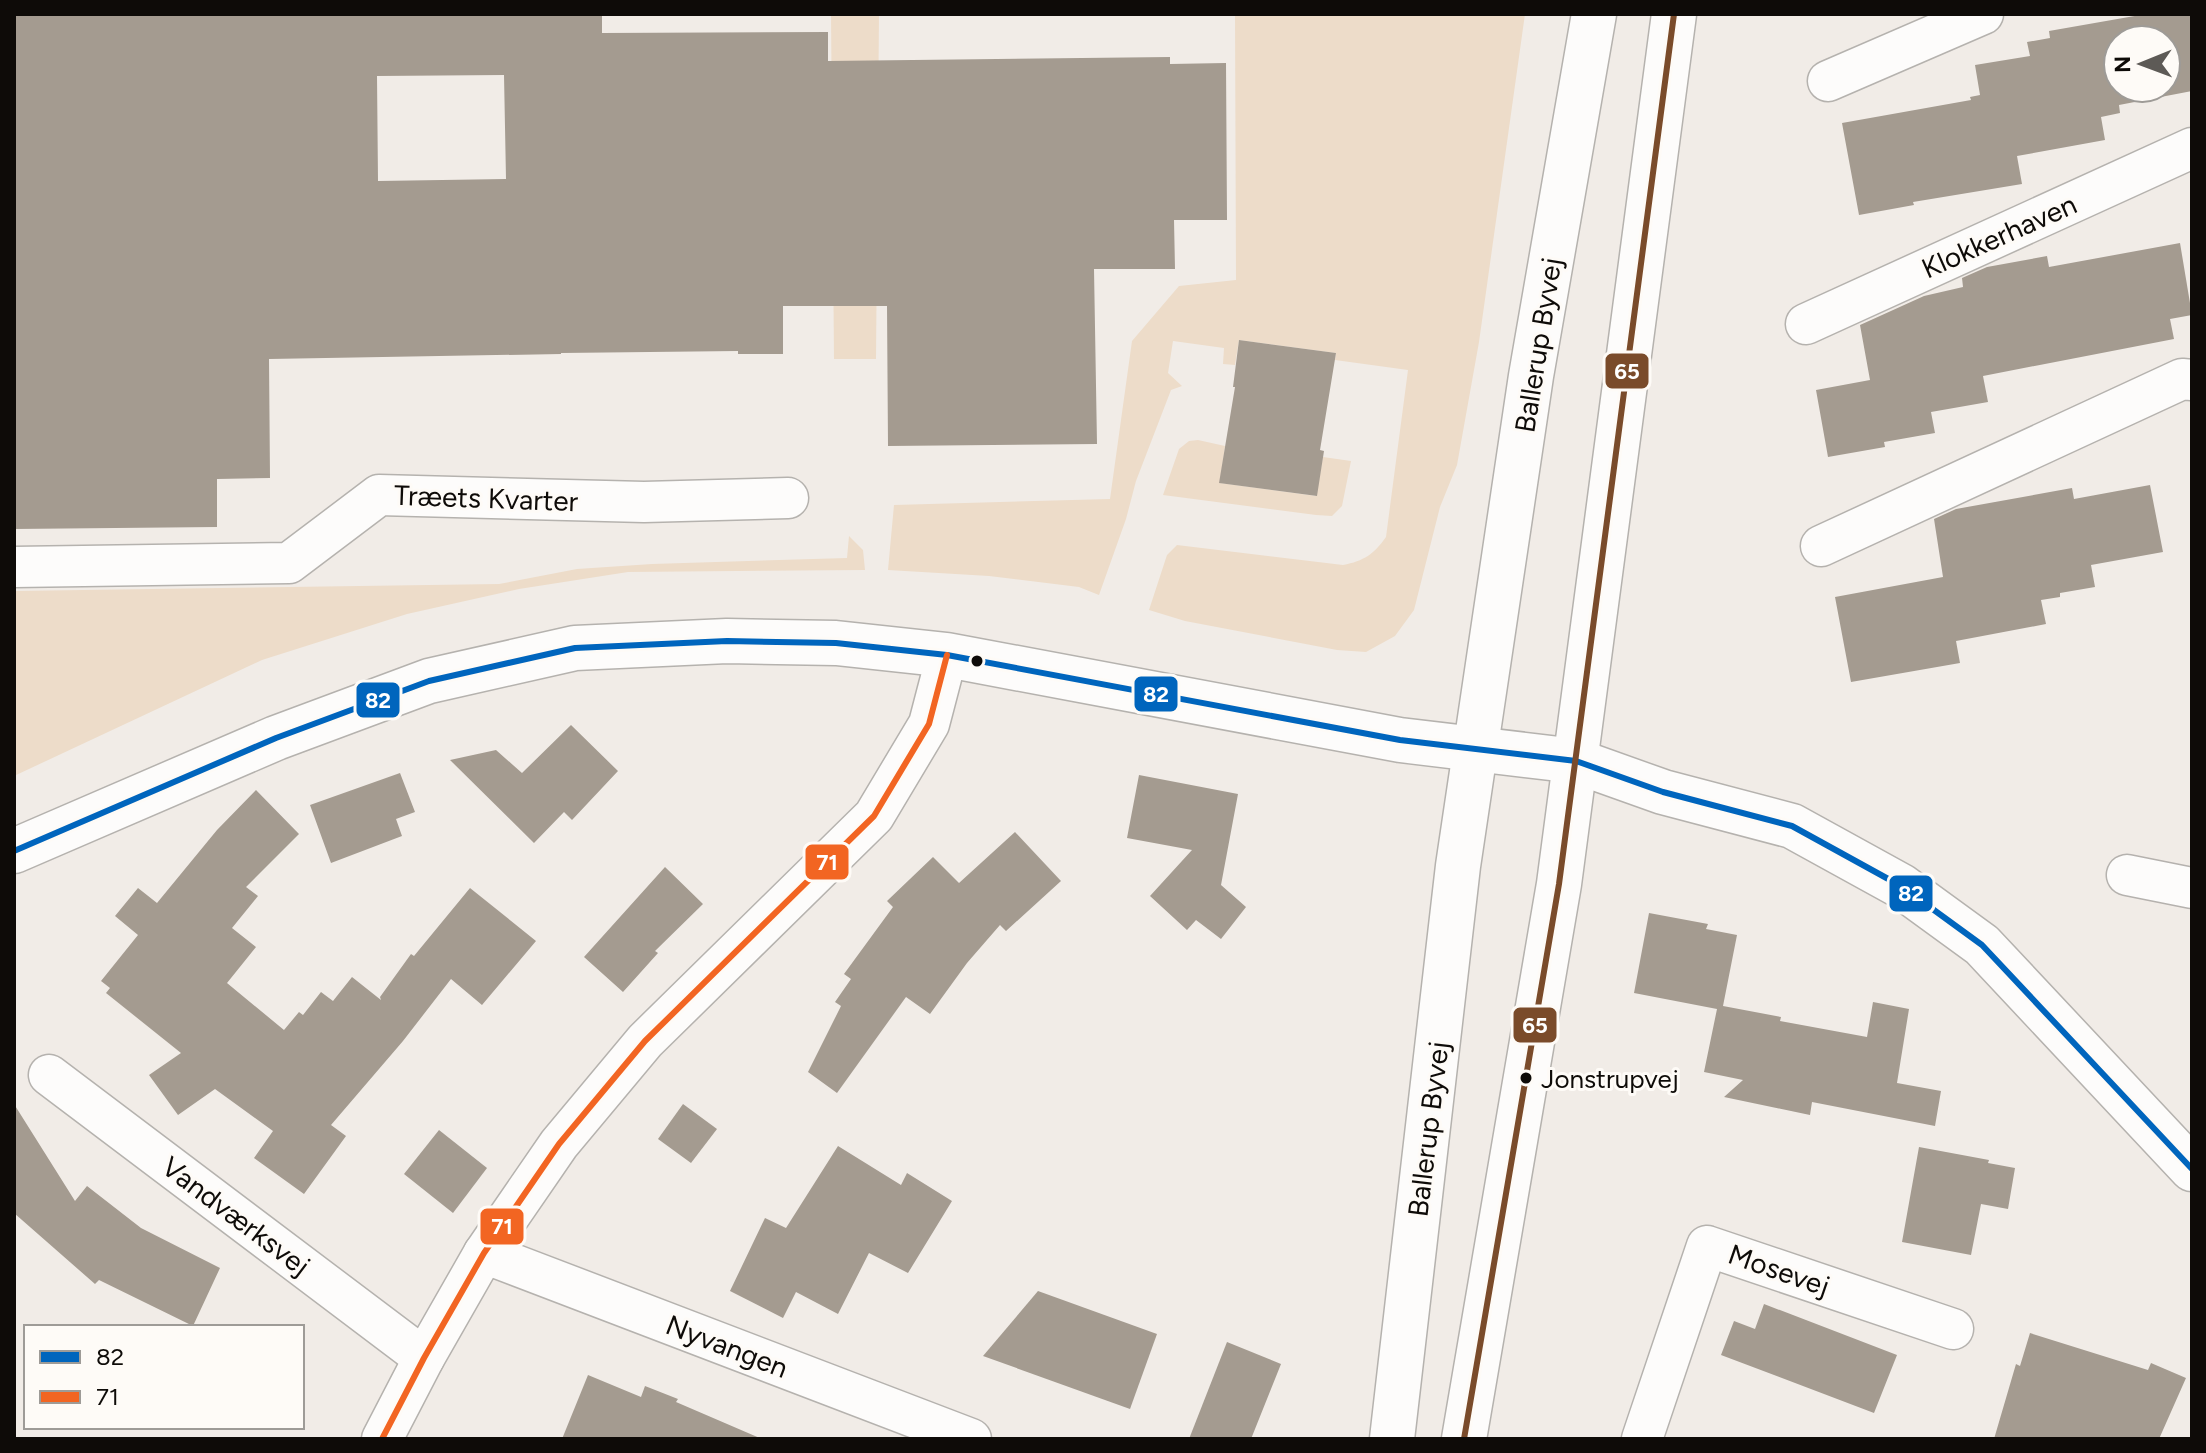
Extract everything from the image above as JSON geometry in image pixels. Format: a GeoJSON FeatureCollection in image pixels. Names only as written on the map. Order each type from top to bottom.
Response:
{"type":"FeatureCollection","features":[{"type":"Feature","properties":{"kind":"main road","name":"Ballerup Byvej"},"geometry":{"type":"LineString","coordinates":[[1392,1439],[1458,866],[1531,376],[1594,14]]}},
{"type":"Feature","properties":{"kind":"main road"},"geometry":{"type":"LineString","coordinates":[[1464,1439],[1559,884],[1674,14]]}},
{"type":"Feature","properties":{"kind":"main road"},"geometry":{"type":"LineString","coordinates":[[14,851],[276,738],[429,681],[575,648],[774,641],[836,643],[947,655],[1400,740],[1576,761],[1663,792],[1792,826],[1901,886],[1982,945],[2192,1169]]}},
{"type":"Feature","properties":{"kind":"street"},"geometry":{"type":"LineString","coordinates":[[1828,81],[1983,14]]}},
{"type":"Feature","properties":{"kind":"street","name":"Klokkerhaven"},"geometry":{"type":"LineString","coordinates":[[1806,324],[2192,148]]}},
{"type":"Feature","properties":{"kind":"street"},"geometry":{"type":"LineString","coordinates":[[1821,546],[2182,379],[2192,380]]}},
{"type":"Feature","properties":{"kind":"street","name":"Træets Kvarter"},"geometry":{"type":"LineString","coordinates":[[14,567],[289,563],[379,495],[644,502],[788,498]]}},
{"type":"Feature","properties":{"kind":"street"},"geometry":{"type":"LineString","coordinates":[[382,1439],[484,1253],[559,1144],[645,1041],[874,816],[929,724],[947,655]]}},
{"type":"Feature","properties":{"kind":"street"},"geometry":{"type":"LineString","coordinates":[[2127,875],[2192,888]]}},
{"type":"Feature","properties":{"kind":"street","name":"Vandværksvej"},"geometry":{"type":"LineString","coordinates":[[49,1075],[424,1358]]}},
{"type":"Feature","properties":{"kind":"street","name":"Mosevej"},"geometry":{"type":"LineString","coordinates":[[1642,1439],[1707,1246],[1953,1329]]}},
{"type":"Feature","properties":{"kind":"street","name":"Nyvangen"},"geometry":{"type":"LineString","coordinates":[[484,1253],[971,1439]]}},
{"type":"Feature","properties":{"kind":"shaded area"},"geometry":{"type":"Polygon","coordinates":[[[831,14],[879,14],[876,359],[834,359],[831,14]]]}},
{"type":"Feature","properties":{"kind":"shaded area"},"geometry":{"type":"Polygon","coordinates":[[[1204,14],[1525,14],[1479,342],[1457,465],[1440,507],[1414,610],[1395,636],[1366,652],[1337,650],[1185,621],[1149,610],[1167,555],[1177,545],[1343,565],[1368,556],[1386,537],[1408,370],[1335,360],[1336,353],[1239,340],[1235,365],[1223,364],[1224,348],[1173,341],[1168,373],[1182,386],[1171,390],[1136,481],[1099,595],[1079,587],[989,576],[888,570],[894,505],[1110,499],[1132,341],[1179,286],[1236,280],[1235,15],[1204,14]]]}},
{"type":"Feature","properties":{"kind":"shaded area"},"geometry":{"type":"Polygon","coordinates":[[[1189,441],[1225,446],[1220,483],[1316,496],[1323,457],[1351,461],[1342,506],[1332,516],[1163,495],[1179,449],[1189,441]]]}},
{"type":"Feature","properties":{"kind":"shaded area"},"geometry":{"type":"Polygon","coordinates":[[[849,536],[863,550],[865,570],[628,572],[519,589],[407,614],[262,660],[14,776],[14,591],[499,584],[577,569],[847,558],[849,536]]]}},
{"type":"Feature","properties":{"kind":"building"},"geometry":{"type":"Polygon","coordinates":[[[14,14],[602,14],[602,33],[828,32],[828,61],[1170,57],[1170,64],[1226,63],[1227,220],[1174,220],[1175,269],[1094,269],[1097,444],[888,446],[887,306],[783,306],[783,354],[738,354],[738,351],[269,359],[270,478],[217,479],[217,527],[14,529],[14,14]],[[504,75],[377,76],[378,181],[506,179],[504,75]]]}},
{"type":"Feature","properties":{"kind":"building"},"geometry":{"type":"Polygon","coordinates":[[[2146,14],[2192,14],[2192,91],[2182,93],[2182,24],[2102,24],[2102,104],[2124,104],[2119,105],[2120,113],[2101,117],[2105,140],[2017,156],[2022,184],[1913,202],[1914,205],[1859,215],[1842,123],[1971,100],[1970,97],[1980,95],[1975,65],[2030,56],[2027,42],[2050,38],[2049,31],[2146,14]]]}},
{"type":"Feature","properties":{"kind":"building"},"geometry":{"type":"Polygon","coordinates":[[[2180,243],[2192,315],[2170,319],[2174,339],[1983,376],[1988,402],[1931,412],[1935,433],[1884,442],[1885,447],[1828,457],[1816,390],[1870,380],[1860,325],[1924,296],[1963,287],[1962,278],[1987,267],[2047,256],[2049,267],[2180,243]]]}},
{"type":"Feature","properties":{"kind":"building"},"geometry":{"type":"Polygon","coordinates":[[[1239,340],[1336,353],[1320,450],[1324,451],[1317,496],[1219,483],[1235,387],[1239,340]]]}},
{"type":"Feature","properties":{"kind":"building"},"geometry":{"type":"Polygon","coordinates":[[[2150,485],[2163,552],[2091,565],[2095,587],[2041,600],[2046,624],[1956,641],[1960,663],[1851,682],[1835,597],[1943,577],[1934,519],[1956,509],[2072,488],[2074,499],[2150,485]]]}},
{"type":"Feature","properties":{"kind":"building"},"geometry":{"type":"Polygon","coordinates":[[[571,725],[618,771],[572,820],[564,812],[534,843],[450,760],[496,750],[522,773],[571,725]]]}},
{"type":"Feature","properties":{"kind":"building"},"geometry":{"type":"Polygon","coordinates":[[[400,773],[415,812],[396,819],[402,836],[331,863],[310,805],[400,773]]]}},
{"type":"Feature","properties":{"kind":"building"},"geometry":{"type":"Polygon","coordinates":[[[1139,775],[1238,794],[1221,885],[1246,907],[1221,939],[1196,920],[1187,930],[1150,896],[1192,850],[1127,838],[1139,775]]]}},
{"type":"Feature","properties":{"kind":"building"},"geometry":{"type":"Polygon","coordinates":[[[256,790],[299,834],[246,887],[258,896],[232,928],[256,947],[227,983],[284,1030],[299,1012],[303,1015],[321,992],[333,1001],[352,977],[381,1000],[380,997],[411,954],[414,956],[470,888],[536,941],[482,1005],[451,979],[331,1125],[346,1136],[304,1194],[254,1158],[273,1131],[215,1089],[178,1115],[149,1075],[181,1053],[106,993],[110,988],[101,981],[138,935],[115,916],[138,888],[157,903],[217,830],[256,790]]]}},
{"type":"Feature","properties":{"kind":"building"},"geometry":{"type":"Polygon","coordinates":[[[1015,832],[1061,881],[1006,931],[1000,925],[967,963],[930,1014],[906,997],[837,1093],[808,1072],[841,1006],[835,1002],[851,979],[844,974],[893,907],[887,901],[933,857],[959,883],[1015,832]]]}},
{"type":"Feature","properties":{"kind":"building"},"geometry":{"type":"Polygon","coordinates":[[[665,867],[703,904],[655,951],[658,953],[623,992],[584,957],[665,867]]]}},
{"type":"Feature","properties":{"kind":"building"},"geometry":{"type":"Polygon","coordinates":[[[1649,913],[1708,924],[1706,929],[1737,935],[1723,1006],[1781,1017],[1780,1021],[1867,1037],[1873,1002],[1909,1009],[1897,1083],[1941,1091],[1935,1126],[1812,1102],[1810,1115],[1724,1097],[1743,1080],[1704,1072],[1717,1009],[1634,993],[1649,913]]]}},
{"type":"Feature","properties":{"kind":"building"},"geometry":{"type":"Polygon","coordinates":[[[14,1104],[75,1201],[87,1186],[141,1228],[220,1268],[191,1325],[99,1280],[95,1284],[14,1213],[14,1104]]]}},
{"type":"Feature","properties":{"kind":"building"},"geometry":{"type":"Polygon","coordinates":[[[683,1104],[717,1129],[691,1163],[658,1139],[683,1104]]]}},
{"type":"Feature","properties":{"kind":"building"},"geometry":{"type":"Polygon","coordinates":[[[439,1130],[487,1168],[453,1213],[404,1174],[439,1130]]]}},
{"type":"Feature","properties":{"kind":"building"},"geometry":{"type":"Polygon","coordinates":[[[838,1146],[901,1185],[907,1173],[952,1201],[908,1273],[869,1253],[838,1314],[796,1292],[783,1318],[730,1291],[765,1218],[786,1228],[838,1146]]]}},
{"type":"Feature","properties":{"kind":"building"},"geometry":{"type":"Polygon","coordinates":[[[1919,1147],[2015,1168],[2008,1209],[1981,1204],[1971,1255],[1902,1242],[1919,1147]]]}},
{"type":"Feature","properties":{"kind":"building"},"geometry":{"type":"Polygon","coordinates":[[[1038,1291],[1157,1334],[1130,1409],[983,1356],[1038,1291]]]}},
{"type":"Feature","properties":{"kind":"building"},"geometry":{"type":"Polygon","coordinates":[[[1764,1304],[1897,1355],[1874,1413],[1721,1355],[1734,1321],[1755,1329],[1764,1304]]]}},
{"type":"Feature","properties":{"kind":"building"},"geometry":{"type":"Polygon","coordinates":[[[2030,1333],[2148,1370],[2151,1363],[2186,1378],[2159,1439],[1994,1439],[2016,1364],[2020,1366],[2030,1333]]]}},
{"type":"Feature","properties":{"kind":"building"},"geometry":{"type":"Polygon","coordinates":[[[1227,1342],[1281,1364],[1251,1439],[1189,1439],[1227,1342]]]}},
{"type":"Feature","properties":{"kind":"building"},"geometry":{"type":"Polygon","coordinates":[[[588,1375],[641,1397],[645,1386],[762,1439],[562,1439],[588,1375]]]}},
{"type":"Feature","properties":{"kind":"transit line","name":"65"},"geometry":{"type":"LineString","coordinates":[[1464,1439],[1559,884],[1674,14]]}},
{"type":"Feature","properties":{"kind":"transit line","name":"82"},"geometry":{"type":"LineString","coordinates":[[14,851],[276,738],[429,681],[575,648],[727,641],[836,643],[947,655],[1400,740],[1576,761],[1663,792],[1792,826],[1901,886],[1982,945],[2192,1169]]}},
{"type":"Feature","properties":{"kind":"transit line","name":"71"},"geometry":{"type":"LineString","coordinates":[[382,1439],[484,1253],[559,1144],[645,1041],[874,816],[929,724],[947,655]]}},
{"type":"Feature","properties":{"kind":"place","name":"Jonstrupvej"},"geometry":{"type":"Point","coordinates":[1526,1078]}}]}
